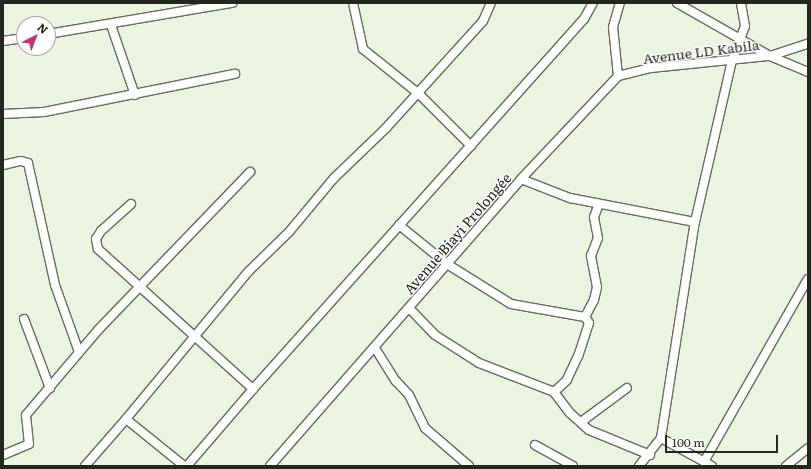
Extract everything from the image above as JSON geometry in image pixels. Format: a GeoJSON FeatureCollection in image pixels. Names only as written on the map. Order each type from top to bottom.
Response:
{"type":"FeatureCollection","features":[{"type":"Feature","properties":{"kind":"street"},"geometry":{"type":"LineString","coordinates":[[56,33],[111,25],[232,3]]}},
{"type":"Feature","properties":{"kind":"street"},"geometry":{"type":"LineString","coordinates":[[353,3],[363,49],[418,92],[471,146]]}},
{"type":"Feature","properties":{"kind":"street"},"geometry":{"type":"LineString","coordinates":[[85,466],[195,338],[249,271],[483,21],[491,3]]}},
{"type":"Feature","properties":{"kind":"street"},"geometry":{"type":"LineString","coordinates":[[187,466],[253,389],[584,19],[593,3]]}},
{"type":"Feature","properties":{"kind":"street"},"geometry":{"type":"LineString","coordinates":[[618,76],[614,27],[620,3]]}},
{"type":"Feature","properties":{"kind":"street"},"geometry":{"type":"LineString","coordinates":[[677,3],[770,56],[808,44]]}},
{"type":"Feature","properties":{"kind":"street"},"geometry":{"type":"LineString","coordinates":[[639,466],[650,454],[661,438],[695,222],[732,60],[745,26],[740,3]]}},
{"type":"Feature","properties":{"kind":"street"},"geometry":{"type":"LineString","coordinates":[[111,25],[135,95]]}},
{"type":"Feature","properties":{"kind":"street"},"geometry":{"type":"LineString","coordinates":[[3,41],[16,39]]}},
{"type":"Feature","properties":{"kind":"street","name":"Avenue LD Kabila"},"geometry":{"type":"LineString","coordinates":[[618,76],[651,68],[770,56],[808,72]]}},
{"type":"Feature","properties":{"kind":"street"},"geometry":{"type":"LineString","coordinates":[[3,114],[44,112],[235,74]]}},
{"type":"Feature","properties":{"kind":"street","name":"Avenue Biayi Prolongée"},"geometry":{"type":"LineString","coordinates":[[270,466],[375,348],[521,179],[618,76]]}},
{"type":"Feature","properties":{"kind":"street"},"geometry":{"type":"LineString","coordinates":[[3,165],[20,161],[28,163],[53,279],[79,352]]}},
{"type":"Feature","properties":{"kind":"street"},"geometry":{"type":"LineString","coordinates":[[3,455],[29,444],[24,418],[79,352],[250,172]]}},
{"type":"Feature","properties":{"kind":"street"},"geometry":{"type":"LineString","coordinates":[[521,179],[570,198],[695,222]]}},
{"type":"Feature","properties":{"kind":"street"},"geometry":{"type":"LineString","coordinates":[[131,204],[101,231],[96,244],[195,338],[253,389]]}},
{"type":"Feature","properties":{"kind":"street"},"geometry":{"type":"LineString","coordinates":[[584,317],[594,300],[596,288],[591,256],[598,238],[594,217],[598,204]]}},
{"type":"Feature","properties":{"kind":"street"},"geometry":{"type":"LineString","coordinates":[[399,225],[447,264],[511,304],[584,317],[589,323],[578,356],[567,380],[554,392]]}},
{"type":"Feature","properties":{"kind":"street"},"geometry":{"type":"LineString","coordinates":[[705,460],[808,279]]}},
{"type":"Feature","properties":{"kind":"street"},"geometry":{"type":"LineString","coordinates":[[409,308],[434,335],[479,363],[554,392],[590,430],[650,454]]}},
{"type":"Feature","properties":{"kind":"street"},"geometry":{"type":"LineString","coordinates":[[24,319],[50,388]]}},
{"type":"Feature","properties":{"kind":"street"},"geometry":{"type":"LineString","coordinates":[[375,348],[396,381],[409,395],[425,428],[469,466]]}},
{"type":"Feature","properties":{"kind":"street"},"geometry":{"type":"LineString","coordinates":[[581,422],[627,388]]}},
{"type":"Feature","properties":{"kind":"street"},"geometry":{"type":"LineString","coordinates":[[126,419],[184,466]]}},
{"type":"Feature","properties":{"kind":"street"},"geometry":{"type":"LineString","coordinates":[[661,438],[705,460],[712,466]]}},
{"type":"Feature","properties":{"kind":"street"},"geometry":{"type":"LineString","coordinates":[[535,445],[573,466]]}},
{"type":"Feature","properties":{"kind":"street"},"geometry":{"type":"LineString","coordinates":[[786,466],[808,448]]}}]}
